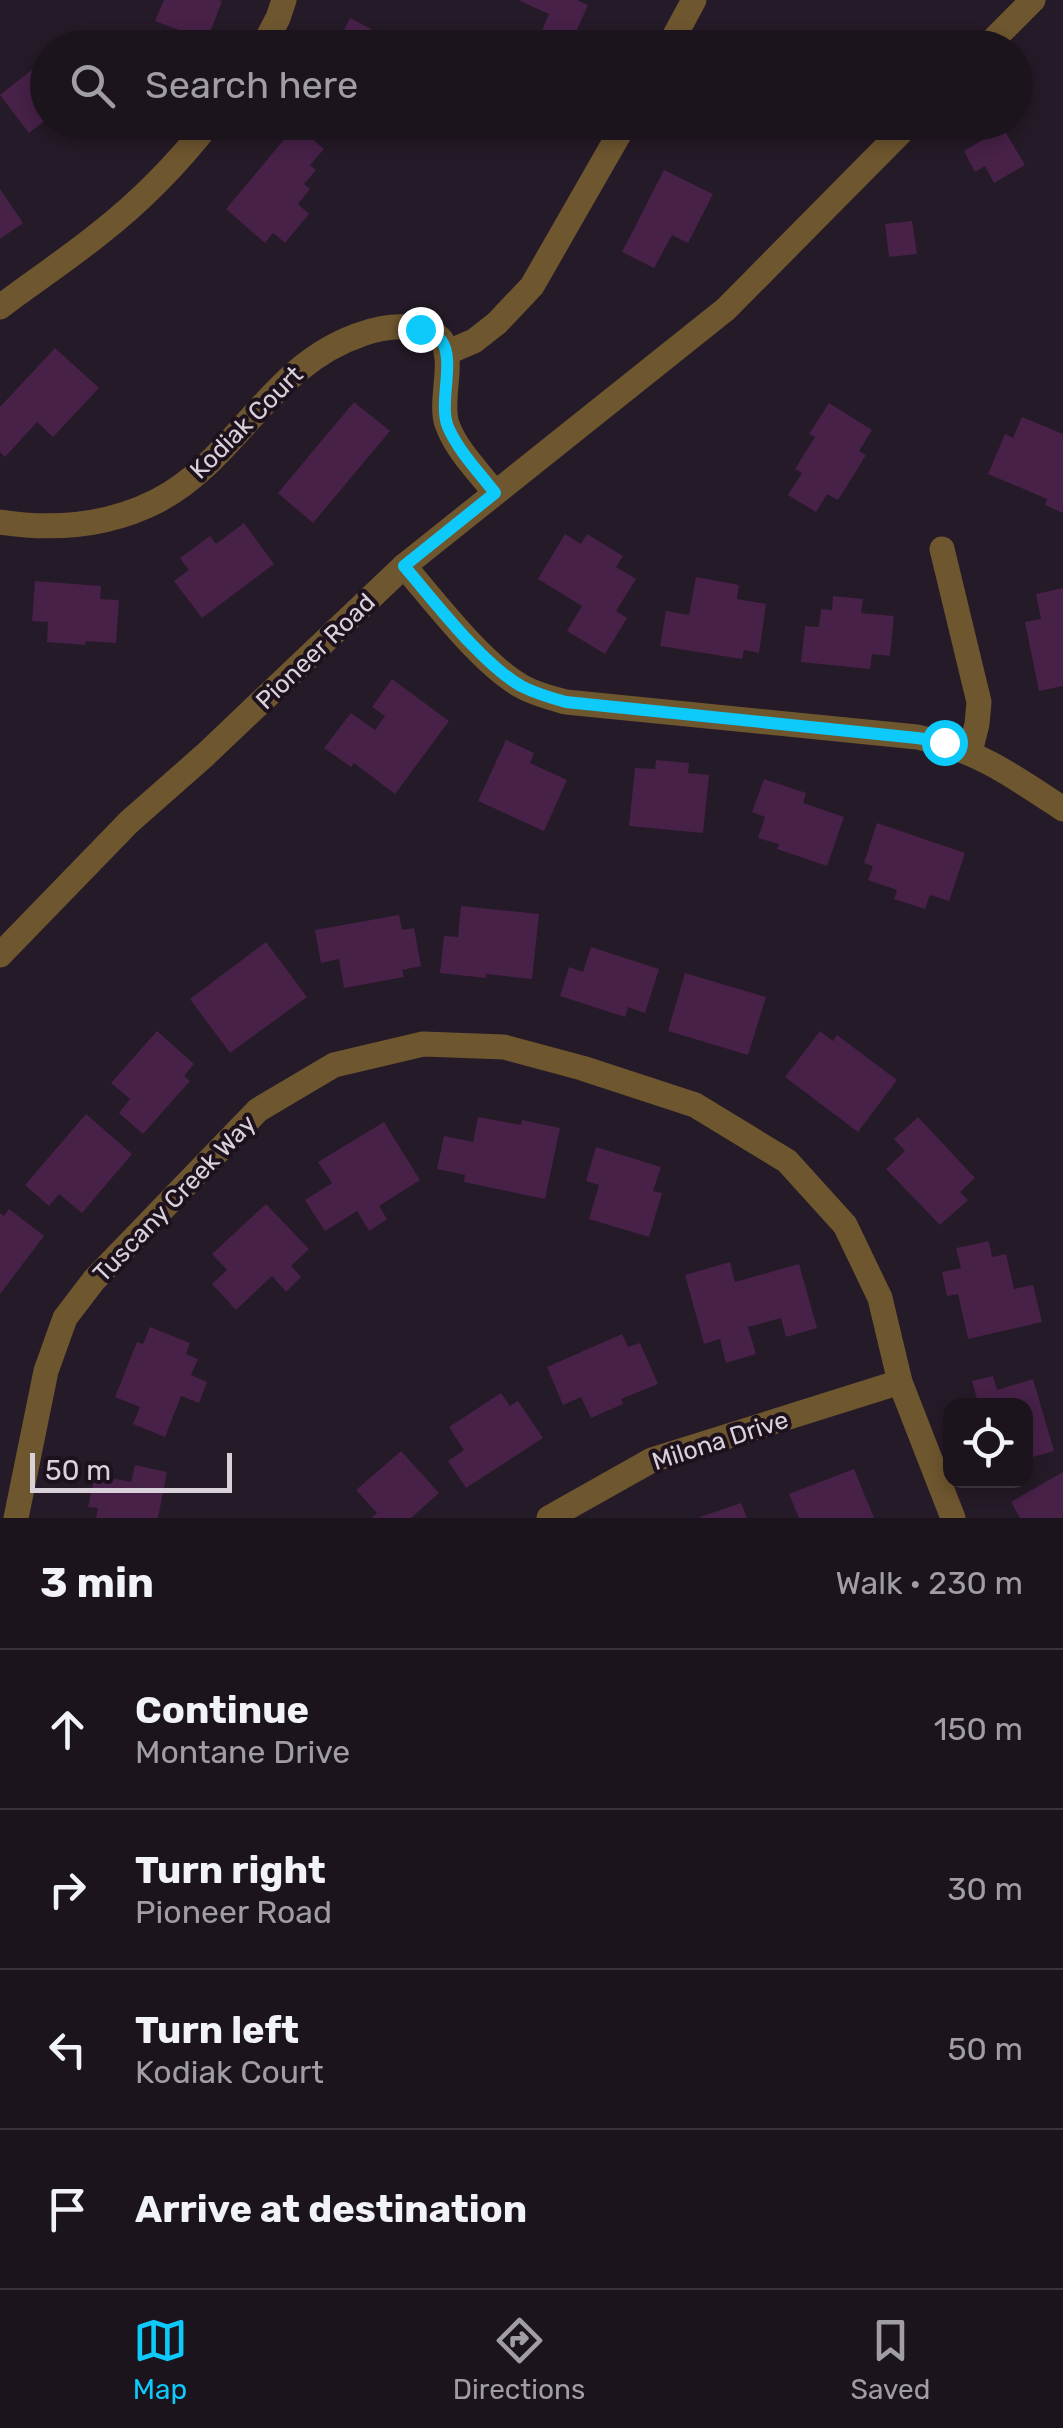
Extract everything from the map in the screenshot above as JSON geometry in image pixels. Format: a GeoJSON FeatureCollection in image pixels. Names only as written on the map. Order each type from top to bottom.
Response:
{"type":"FeatureCollection","features":[{"type":"Feature","properties":{"kind":"street"},"geometry":{"type":"LineString","coordinates":[[272,30],[284,0]]}},
{"type":"Feature","properties":{"kind":"street"},"geometry":{"type":"LineString","coordinates":[[678,30],[694,0]]}},
{"type":"Feature","properties":{"kind":"street"},"geometry":{"type":"LineString","coordinates":[[1003,30],[1032,0]]}},
{"type":"Feature","properties":{"kind":"street"},"geometry":{"type":"LineString","coordinates":[[0,307],[103,231],[167,173],[195,140]]}},
{"type":"Feature","properties":{"kind":"street"},"geometry":{"type":"LineString","coordinates":[[495,493],[446,422],[446,354],[474,341],[497,323],[532,286],[616,140]]}},
{"type":"Feature","properties":{"kind":"street","name":"Pioneer Road"},"geometry":{"type":"LineString","coordinates":[[0,955],[129,822],[404,566],[726,308],[893,140]]}},
{"type":"Feature","properties":{"kind":"street","name":"Kodiak Court"},"geometry":{"type":"LineString","coordinates":[[0,522],[82,525],[157,501],[190,480],[220,452],[286,379],[342,341],[404,326],[432,333],[442,341],[446,354]]}},
{"type":"Feature","properties":{"kind":"street"},"geometry":{"type":"LineString","coordinates":[[942,549],[979,702],[970,752]]}},
{"type":"Feature","properties":{"kind":"street"},"geometry":{"type":"LineString","coordinates":[[404,566],[486,659],[524,687],[544,696],[566,702],[944,742],[1014,776],[1063,809]]}},
{"type":"Feature","properties":{"kind":"street","name":"Tuscany Creek Way"},"geometry":{"type":"LineString","coordinates":[[16,1518],[46,1370],[65,1318],[94,1280],[258,1110],[334,1064],[423,1044],[504,1047],[658,1092],[696,1105],[787,1161],[845,1225],[880,1298],[900,1382],[953,1518]]}},
{"type":"Feature","properties":{"kind":"street","name":"Milona Drive"},"geometry":{"type":"LineString","coordinates":[[548,1518],[652,1460],[900,1382]]}},
{"type":"Feature","properties":{"kind":"building"},"geometry":{"type":"Polygon","coordinates":[[[164,0],[222,1],[211,30],[179,30],[155,21],[164,0]]]}},
{"type":"Feature","properties":{"kind":"building"},"geometry":{"type":"Polygon","coordinates":[[[518,0],[577,0],[588,5],[577,30],[542,30],[549,14],[518,0]]]}},
{"type":"Feature","properties":{"kind":"building"},"geometry":{"type":"Polygon","coordinates":[[[350,18],[373,30],[344,30],[350,18]]]}},
{"type":"Feature","properties":{"kind":"building"},"geometry":{"type":"Polygon","coordinates":[[[30,71],[29,133],[0,95],[30,71]]]}},
{"type":"Feature","properties":{"kind":"building"},"geometry":{"type":"Polygon","coordinates":[[[284,140],[314,140],[324,149],[310,165],[316,170],[304,184],[310,189],[298,204],[309,214],[285,243],[273,233],[265,243],[226,209],[284,140]]]}},
{"type":"Feature","properties":{"kind":"building"},"geometry":{"type":"Polygon","coordinates":[[[983,140],[1010,140],[1025,165],[994,183],[985,166],[975,172],[964,151],[983,140]]]}},
{"type":"Feature","properties":{"kind":"building"},"geometry":{"type":"Polygon","coordinates":[[[664,170],[713,194],[688,243],[672,235],[654,268],[622,252],[664,170]]]}},
{"type":"Feature","properties":{"kind":"building"},"geometry":{"type":"Polygon","coordinates":[[[0,189],[23,223],[0,239],[0,189]]]}},
{"type":"Feature","properties":{"kind":"building"},"geometry":{"type":"Polygon","coordinates":[[[912,221],[917,254],[889,257],[885,224],[912,221]]]}},
{"type":"Feature","properties":{"kind":"building"},"geometry":{"type":"Polygon","coordinates":[[[55,348],[99,388],[53,437],[37,422],[5,457],[0,452],[0,407],[55,348]]]}},
{"type":"Feature","properties":{"kind":"building"},"geometry":{"type":"Polygon","coordinates":[[[354,402],[390,431],[313,523],[278,493],[354,402]]]}},
{"type":"Feature","properties":{"kind":"building"},"geometry":{"type":"Polygon","coordinates":[[[829,403],[872,430],[859,451],[866,455],[838,500],[827,494],[816,512],[788,495],[802,473],[795,469],[815,437],[809,434],[829,403]]]}},
{"type":"Feature","properties":{"kind":"building"},"geometry":{"type":"Polygon","coordinates":[[[1022,417],[1063,434],[1063,513],[1045,505],[1047,499],[988,474],[1005,434],[1013,438],[1022,417]]]}},
{"type":"Feature","properties":{"kind":"building"},"geometry":{"type":"Polygon","coordinates":[[[244,523],[274,564],[202,618],[174,581],[189,570],[180,558],[210,536],[216,544],[244,523]]]}},
{"type":"Feature","properties":{"kind":"building"},"geometry":{"type":"Polygon","coordinates":[[[565,534],[581,544],[587,534],[623,556],[616,567],[636,579],[616,611],[627,618],[605,654],[567,631],[582,606],[538,579],[565,534]]]}},
{"type":"Feature","properties":{"kind":"building"},"geometry":{"type":"Polygon","coordinates":[[[696,577],[739,585],[737,599],[766,604],[759,653],[744,650],[742,659],[660,646],[666,611],[689,615],[696,577]]]}},
{"type":"Feature","properties":{"kind":"building"},"geometry":{"type":"Polygon","coordinates":[[[35,581],[101,586],[100,599],[119,600],[116,643],[47,642],[48,622],[32,621],[35,581]]]}},
{"type":"Feature","properties":{"kind":"building"},"geometry":{"type":"Polygon","coordinates":[[[1063,588],[1063,686],[1039,691],[1025,622],[1041,619],[1036,594],[1063,588]]]}},
{"type":"Feature","properties":{"kind":"building"},"geometry":{"type":"Polygon","coordinates":[[[833,596],[863,599],[861,613],[894,616],[890,656],[872,654],[870,669],[801,662],[805,626],[819,627],[821,609],[832,610],[833,596]]]}},
{"type":"Feature","properties":{"kind":"building"},"geometry":{"type":"Polygon","coordinates":[[[392,679],[449,721],[395,794],[354,763],[351,767],[324,748],[351,713],[375,730],[385,716],[372,707],[392,679]]]}},
{"type":"Feature","properties":{"kind":"building"},"geometry":{"type":"Polygon","coordinates":[[[506,740],[534,753],[530,763],[567,780],[544,831],[478,801],[506,740]]]}},
{"type":"Feature","properties":{"kind":"building"},"geometry":{"type":"Polygon","coordinates":[[[656,760],[689,763],[688,773],[709,775],[703,833],[629,826],[635,768],[655,769],[656,760]]]}},
{"type":"Feature","properties":{"kind":"building"},"geometry":{"type":"Polygon","coordinates":[[[764,779],[806,793],[803,803],[844,817],[827,866],[777,849],[779,844],[758,838],[765,817],[752,812],[764,779]]]}},
{"type":"Feature","properties":{"kind":"building"},"geometry":{"type":"Polygon","coordinates":[[[877,823],[965,853],[949,901],[930,895],[925,909],[894,899],[897,890],[868,880],[873,866],[864,863],[877,823]]]}},
{"type":"Feature","properties":{"kind":"building"},"geometry":{"type":"Polygon","coordinates":[[[461,906],[539,914],[532,979],[440,973],[444,936],[458,937],[461,906]]]}},
{"type":"Feature","properties":{"kind":"building"},"geometry":{"type":"Polygon","coordinates":[[[399,915],[402,930],[414,928],[421,966],[402,970],[404,977],[344,988],[339,959],[321,963],[315,930],[399,915]]]}},
{"type":"Feature","properties":{"kind":"building"},"geometry":{"type":"Polygon","coordinates":[[[266,942],[307,997],[230,1053],[190,999],[266,942]]]}},
{"type":"Feature","properties":{"kind":"building"},"geometry":{"type":"Polygon","coordinates":[[[591,947],[659,969],[645,1013],[628,1007],[625,1017],[560,996],[569,967],[583,972],[591,947]]]}},
{"type":"Feature","properties":{"kind":"building"},"geometry":{"type":"Polygon","coordinates":[[[685,973],[766,997],[748,1055],[668,1031],[685,973]]]}},
{"type":"Feature","properties":{"kind":"building"},"geometry":{"type":"Polygon","coordinates":[[[157,1031],[194,1064],[184,1076],[190,1081],[143,1134],[119,1113],[130,1099],[111,1083],[157,1031]]]}},
{"type":"Feature","properties":{"kind":"building"},"geometry":{"type":"Polygon","coordinates":[[[820,1031],[833,1041],[837,1035],[897,1080],[858,1132],[785,1077],[820,1031]]]}},
{"type":"Feature","properties":{"kind":"building"},"geometry":{"type":"Polygon","coordinates":[[[86,1114],[132,1154],[82,1213],[59,1194],[49,1206],[25,1185],[86,1114]]]}},
{"type":"Feature","properties":{"kind":"building"},"geometry":{"type":"Polygon","coordinates":[[[478,1117],[560,1128],[545,1199],[464,1182],[465,1175],[437,1169],[444,1136],[473,1142],[478,1117]]]}},
{"type":"Feature","properties":{"kind":"building"},"geometry":{"type":"Polygon","coordinates":[[[918,1117],[975,1178],[960,1192],[968,1200],[940,1225],[886,1169],[905,1151],[894,1139],[918,1117]]]}},
{"type":"Feature","properties":{"kind":"building"},"geometry":{"type":"Polygon","coordinates":[[[384,1122],[420,1180],[379,1206],[387,1219],[369,1231],[357,1211],[325,1231],[305,1200],[332,1183],[318,1162],[384,1122]]]}},
{"type":"Feature","properties":{"kind":"building"},"geometry":{"type":"Polygon","coordinates":[[[596,1147],[661,1167],[653,1191],[662,1193],[649,1237],[589,1219],[599,1185],[586,1181],[596,1147]]]}},
{"type":"Feature","properties":{"kind":"building"},"geometry":{"type":"Polygon","coordinates":[[[266,1204],[309,1249],[291,1266],[301,1277],[286,1292],[272,1276],[236,1310],[212,1284],[227,1270],[212,1254],[266,1204]]]}},
{"type":"Feature","properties":{"kind":"building"},"geometry":{"type":"Polygon","coordinates":[[[9,1209],[44,1236],[0,1294],[0,1213],[4,1216],[9,1209]]]}},
{"type":"Feature","properties":{"kind":"building"},"geometry":{"type":"Polygon","coordinates":[[[989,1241],[992,1257],[1006,1254],[1014,1289],[1033,1285],[1042,1322],[968,1339],[958,1294],[947,1296],[942,1272],[961,1268],[956,1248],[989,1241]]]}},
{"type":"Feature","properties":{"kind":"building"},"geometry":{"type":"Polygon","coordinates":[[[730,1262],[735,1282],[799,1264],[817,1328],[786,1337],[781,1318],[748,1327],[756,1354],[726,1363],[720,1339],[704,1344],[685,1275],[730,1262]]]}},
{"type":"Feature","properties":{"kind":"building"},"geometry":{"type":"Polygon","coordinates":[[[150,1327],[190,1343],[186,1354],[198,1359],[191,1375],[207,1382],[199,1403],[181,1396],[165,1437],[133,1424],[140,1407],[115,1397],[137,1342],[143,1344],[150,1327]]]}},
{"type":"Feature","properties":{"kind":"building"},"geometry":{"type":"Polygon","coordinates":[[[622,1334],[628,1347],[640,1343],[658,1384],[621,1399],[623,1404],[591,1418],[581,1397],[563,1405],[547,1367],[622,1334]]]}},
{"type":"Feature","properties":{"kind":"building"},"geometry":{"type":"Polygon","coordinates":[[[993,1376],[997,1390],[1033,1379],[1054,1451],[1033,1457],[1033,1398],[977,1398],[972,1381],[993,1376]]]}},
{"type":"Feature","properties":{"kind":"building"},"geometry":{"type":"Polygon","coordinates":[[[501,1393],[510,1406],[518,1401],[543,1438],[466,1488],[448,1461],[464,1450],[449,1427],[501,1393]]]}},
{"type":"Feature","properties":{"kind":"building"},"geometry":{"type":"Polygon","coordinates":[[[401,1451],[439,1493],[411,1518],[371,1518],[377,1513],[356,1490],[401,1451]]]}},
{"type":"Feature","properties":{"kind":"building"},"geometry":{"type":"Polygon","coordinates":[[[135,1465],[167,1472],[158,1518],[96,1518],[98,1508],[88,1507],[95,1475],[131,1482],[135,1465]]]}},
{"type":"Feature","properties":{"kind":"building"},"geometry":{"type":"Polygon","coordinates":[[[854,1469],[874,1518],[799,1518],[789,1494],[854,1469]]]}},
{"type":"Feature","properties":{"kind":"building"},"geometry":{"type":"Polygon","coordinates":[[[1063,1472],[1063,1518],[1020,1518],[1011,1502],[1063,1472]]]}},
{"type":"Feature","properties":{"kind":"building"},"geometry":{"type":"Polygon","coordinates":[[[741,1503],[747,1518],[700,1518],[700,1517],[741,1503]]]}},
{"type":"Feature","properties":{"kind":"route"},"geometry":{"type":"LineString","coordinates":[[420,329],[442,341],[446,354],[444,405],[453,438],[495,493],[404,566],[486,659],[504,674],[524,687],[566,702],[944,742]]}}]}
